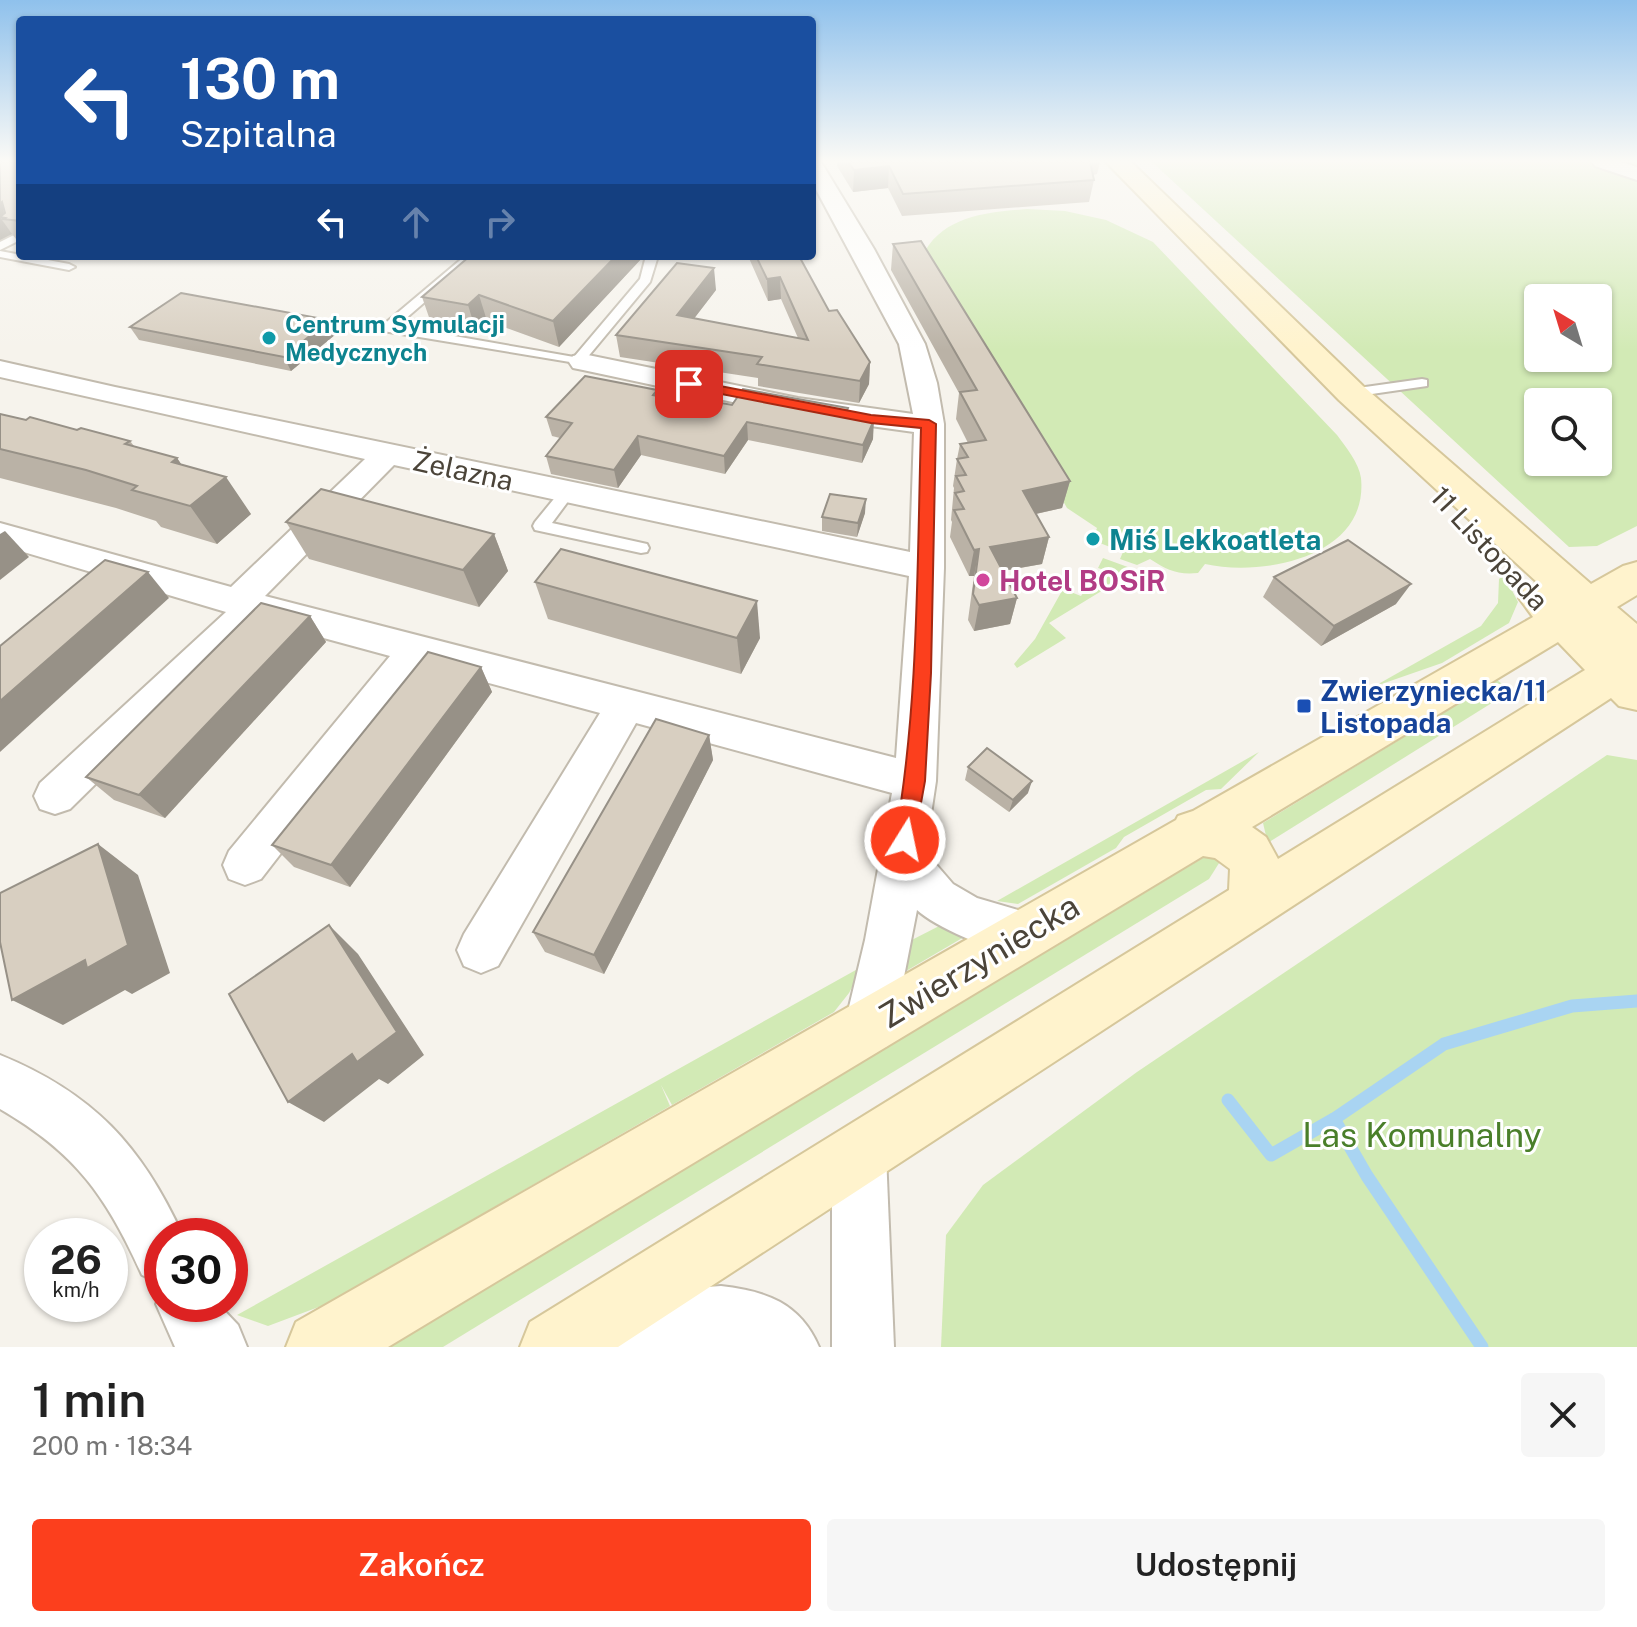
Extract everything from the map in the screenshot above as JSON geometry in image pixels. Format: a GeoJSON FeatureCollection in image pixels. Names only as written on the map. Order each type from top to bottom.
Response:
{"type":"FeatureCollection","features":[{"type":"Feature","properties":{"kind":"main road","name":"11 Listopada"},"geometry":{"type":"LineString","coordinates":[[1181,225],[1631,669]]}},
{"type":"Feature","properties":{"kind":"main road","name":"Zwierzyniecka"},"geometry":{"type":"LineString","coordinates":[[321,1347],[1637,576]]}},
{"type":"Feature","properties":{"kind":"main road"},"geometry":{"type":"LineString","coordinates":[[555,1347],[1553,712],[1631,669]]}},
{"type":"Feature","properties":{"kind":"main road"},"geometry":{"type":"LineString","coordinates":[[1553,712],[1588,708],[1637,716]]}},
{"type":"Feature","properties":{"kind":"main road"},"geometry":{"type":"LineString","coordinates":[[1196,832],[1220,835],[1240,846],[1255,862],[1259,883],[1250,906]]}},
{"type":"Feature","properties":{"kind":"street"},"geometry":{"type":"LineString","coordinates":[[848,225],[912,344],[923,383],[929,424],[927,568],[915,781],[889,940],[869,1028]]}},
{"type":"Feature","properties":{"kind":"street"},"geometry":{"type":"LineString","coordinates":[[585,362],[637,314]]}},
{"type":"Feature","properties":{"kind":"street"},"geometry":{"type":"LineString","coordinates":[[585,362],[783,404],[896,423],[929,424]]}},
{"type":"Feature","properties":{"kind":"street","name":"Żelazna"},"geometry":{"type":"LineString","coordinates":[[0,369],[927,568]]}},
{"type":"Feature","properties":{"kind":"street"},"geometry":{"type":"LineString","coordinates":[[55,796],[246,604],[387,454]]}},
{"type":"Feature","properties":{"kind":"street"},"geometry":{"type":"LineString","coordinates":[[0,534],[246,604],[915,781]]}},
{"type":"Feature","properties":{"kind":"street"},"geometry":{"type":"LineString","coordinates":[[72,595],[108,565]]}},
{"type":"Feature","properties":{"kind":"street"},"geometry":{"type":"LineString","coordinates":[[245,865],[418,649]]}},
{"type":"Feature","properties":{"kind":"street"},"geometry":{"type":"LineString","coordinates":[[481,950],[627,703]]}},
{"type":"Feature","properties":{"kind":"street"},"geometry":{"type":"LineString","coordinates":[[905,840],[919,878],[935,897],[952,909],[986,924],[1025,933]]}},
{"type":"Feature","properties":{"kind":"street"},"geometry":{"type":"LineString","coordinates":[[0,1081],[40,1101],[95,1146],[135,1199],[144,1218]]}},
{"type":"Feature","properties":{"kind":"street"},"geometry":{"type":"LineString","coordinates":[[859,1154],[863,1347]]}},
{"type":"Feature","properties":{"kind":"street"},"geometry":{"type":"LineString","coordinates":[[583,1347],[695,1315],[752,1320],[781,1336],[788,1347]]}},
{"type":"Feature","properties":{"kind":"street"},"geometry":{"type":"LineString","coordinates":[[194,1322],[216,1347]]}},
{"type":"Feature","properties":{"kind":"lane"},"geometry":{"type":"LineString","coordinates":[[32,260],[69,267]]}},
{"type":"Feature","properties":{"kind":"lane"},"geometry":{"type":"LineString","coordinates":[[467,260],[387,328],[585,362],[646,280],[651,260]]}},
{"type":"Feature","properties":{"kind":"lane"},"geometry":{"type":"LineString","coordinates":[[1351,393],[1422,383]]}},
{"type":"Feature","properties":{"kind":"lane"},"geometry":{"type":"LineString","coordinates":[[567,492],[541,526],[641,548]]}},
{"type":"Feature","properties":{"kind":"green space"},"geometry":{"type":"Polygon","coordinates":[[[954,225],[1116,225],[1153,242],[1348,450],[1361,478],[1359,505],[1348,527],[1308,556],[1255,567],[1205,564],[1198,573],[1172,571],[1150,559],[1137,565],[1120,559],[1123,552],[1092,540],[1097,528],[1067,508],[925,251],[954,225]]]}},
{"type":"Feature","properties":{"kind":"green space"},"geometry":{"type":"Polygon","coordinates":[[[1220,225],[1637,225],[1637,526],[1597,546],[1569,547],[1220,225]]]}},
{"type":"Feature","properties":{"kind":"green space"},"geometry":{"type":"Polygon","coordinates":[[[1103,558],[1136,570],[1049,623],[1066,638],[1017,668],[1014,664],[1035,639],[1063,589],[1081,596],[1088,586],[1100,589],[1110,572],[1098,568],[1103,558]]]}},
{"type":"Feature","properties":{"kind":"green space"},"geometry":{"type":"Polygon","coordinates":[[[1504,575],[1518,602],[1509,623],[1442,663],[1373,687],[1481,626],[1498,603],[1499,579],[1504,575]]]}},
{"type":"Feature","properties":{"kind":"green space"},"geometry":{"type":"Polygon","coordinates":[[[1497,680],[1511,691],[1269,842],[1267,840],[1263,823],[1497,680]]]}},
{"type":"Feature","properties":{"kind":"green space"},"geometry":{"type":"Polygon","coordinates":[[[1259,752],[1221,789],[1206,790],[1124,837],[1116,848],[1018,904],[997,901],[1259,752]]]}},
{"type":"Feature","properties":{"kind":"green space","name":"Las Komunalny"},"geometry":{"type":"Polygon","coordinates":[[[1607,755],[1637,760],[1637,1347],[941,1347],[946,1235],[983,1185],[1137,1072],[1607,755]]]}},
{"type":"Feature","properties":{"kind":"green space"},"geometry":{"type":"Polygon","coordinates":[[[1211,853],[1221,860],[1209,879],[443,1347],[388,1347],[1211,853]]]}},
{"type":"Feature","properties":{"kind":"green space"},"geometry":{"type":"Polygon","coordinates":[[[945,923],[964,937],[901,974],[902,945],[945,923]]]}},
{"type":"Feature","properties":{"kind":"green space"},"geometry":{"type":"Polygon","coordinates":[[[863,966],[849,993],[834,1012],[672,1105],[661,1085],[670,1106],[324,1305],[268,1326],[248,1319],[248,1309],[863,966]]]}},
{"type":"Feature","properties":{"kind":"building"},"geometry":{"type":"Polygon","coordinates":[[[921,241],[1070,481],[1023,491],[1049,537],[990,547],[1017,598],[979,605],[973,594],[979,549],[974,550],[954,510],[964,509],[955,493],[964,491],[956,476],[966,475],[957,459],[968,457],[960,444],[986,440],[960,392],[977,390],[893,244],[921,241]]]}},
{"type":"Feature","properties":{"kind":"building"},"geometry":{"type":"Polygon","coordinates":[[[465,260],[612,260],[553,321],[479,295],[468,305],[422,297],[465,260]]]}},
{"type":"Feature","properties":{"kind":"building"},"geometry":{"type":"Polygon","coordinates":[[[758,260],[801,260],[829,311],[837,310],[870,362],[860,381],[757,364],[762,357],[616,335],[677,263],[714,268],[677,315],[808,340],[780,277],[767,279],[758,260]]]}},
{"type":"Feature","properties":{"kind":"building","name":"Centrum Symulacji Medycznych"},"geometry":{"type":"Polygon","coordinates":[[[181,293],[329,320],[284,357],[130,327],[181,293]]]}},
{"type":"Feature","properties":{"kind":"building"},"geometry":{"type":"Polygon","coordinates":[[[585,376],[657,390],[653,395],[713,407],[716,402],[732,405],[743,389],[848,408],[845,415],[874,420],[863,445],[747,422],[724,456],[638,436],[614,470],[546,456],[572,423],[546,417],[585,376]]]}},
{"type":"Feature","properties":{"kind":"building"},"geometry":{"type":"Polygon","coordinates":[[[0,414],[26,420],[30,417],[130,441],[125,444],[177,458],[172,462],[226,477],[190,506],[132,490],[137,486],[0,449],[0,414]]]}},
{"type":"Feature","properties":{"kind":"building"},"geometry":{"type":"Polygon","coordinates":[[[321,489],[494,534],[463,570],[286,522],[321,489]]]}},
{"type":"Feature","properties":{"kind":"building"},"geometry":{"type":"Polygon","coordinates":[[[830,494],[866,499],[858,523],[822,517],[830,494]]]}},
{"type":"Feature","properties":{"kind":"building"},"geometry":{"type":"Polygon","coordinates":[[[1348,540],[1411,584],[1334,626],[1274,577],[1348,540]]]}},
{"type":"Feature","properties":{"kind":"building"},"geometry":{"type":"Polygon","coordinates":[[[561,549],[757,601],[737,638],[535,582],[561,549]]]}},
{"type":"Feature","properties":{"kind":"building"},"geometry":{"type":"Polygon","coordinates":[[[105,560],[148,572],[0,701],[0,646],[105,560]]]}},
{"type":"Feature","properties":{"kind":"building"},"geometry":{"type":"Polygon","coordinates":[[[261,603],[310,616],[139,795],[86,777],[261,603]]]}},
{"type":"Feature","properties":{"kind":"building"},"geometry":{"type":"Polygon","coordinates":[[[428,652],[481,667],[331,865],[272,845],[428,652]]]}},
{"type":"Feature","properties":{"kind":"building"},"geometry":{"type":"Polygon","coordinates":[[[656,719],[709,735],[594,955],[533,932],[656,719]]]}},
{"type":"Feature","properties":{"kind":"building"},"geometry":{"type":"Polygon","coordinates":[[[987,748],[1032,781],[1013,800],[968,767],[987,748]]]}},
{"type":"Feature","properties":{"kind":"building"},"geometry":{"type":"Polygon","coordinates":[[[98,844],[128,945],[87,968],[85,960],[12,1000],[0,942],[0,893],[98,844]]]}},
{"type":"Feature","properties":{"kind":"building"},"geometry":{"type":"Polygon","coordinates":[[[329,925],[397,1032],[357,1062],[352,1054],[288,1102],[229,994],[329,925]]]}},
{"type":"Feature","properties":{"kind":"waterway"},"geometry":{"type":"LineString","coordinates":[[1334,1119],[1444,1044],[1572,1006],[1637,1001]]}},
{"type":"Feature","properties":{"kind":"waterway"},"geometry":{"type":"LineString","coordinates":[[1228,1100],[1271,1155],[1334,1119]]}},
{"type":"Feature","properties":{"kind":"waterway"},"geometry":{"type":"LineString","coordinates":[[1334,1119],[1367,1176],[1482,1347]]}},
{"type":"Feature","properties":{"kind":"place","name":"Centrum Symulacji Medycznych"},"geometry":{"type":"Point","coordinates":[269,338]}},
{"type":"Feature","properties":{"kind":"place","name":"Miś Lekkoatleta"},"geometry":{"type":"Point","coordinates":[1093,539]}},
{"type":"Feature","properties":{"kind":"place","name":"Hotel BOSiR"},"geometry":{"type":"Point","coordinates":[983,580]}},
{"type":"Feature","properties":{"kind":"place","name":"Zwierzyniecka/11 Listopada"},"geometry":{"type":"Point","coordinates":[1304,706]}},
{"type":"Feature","properties":{"kind":"route"},"geometry":{"type":"LineString","coordinates":[[689,384],[871,419],[929,424],[922,673],[915,781],[905,840]]}}]}
